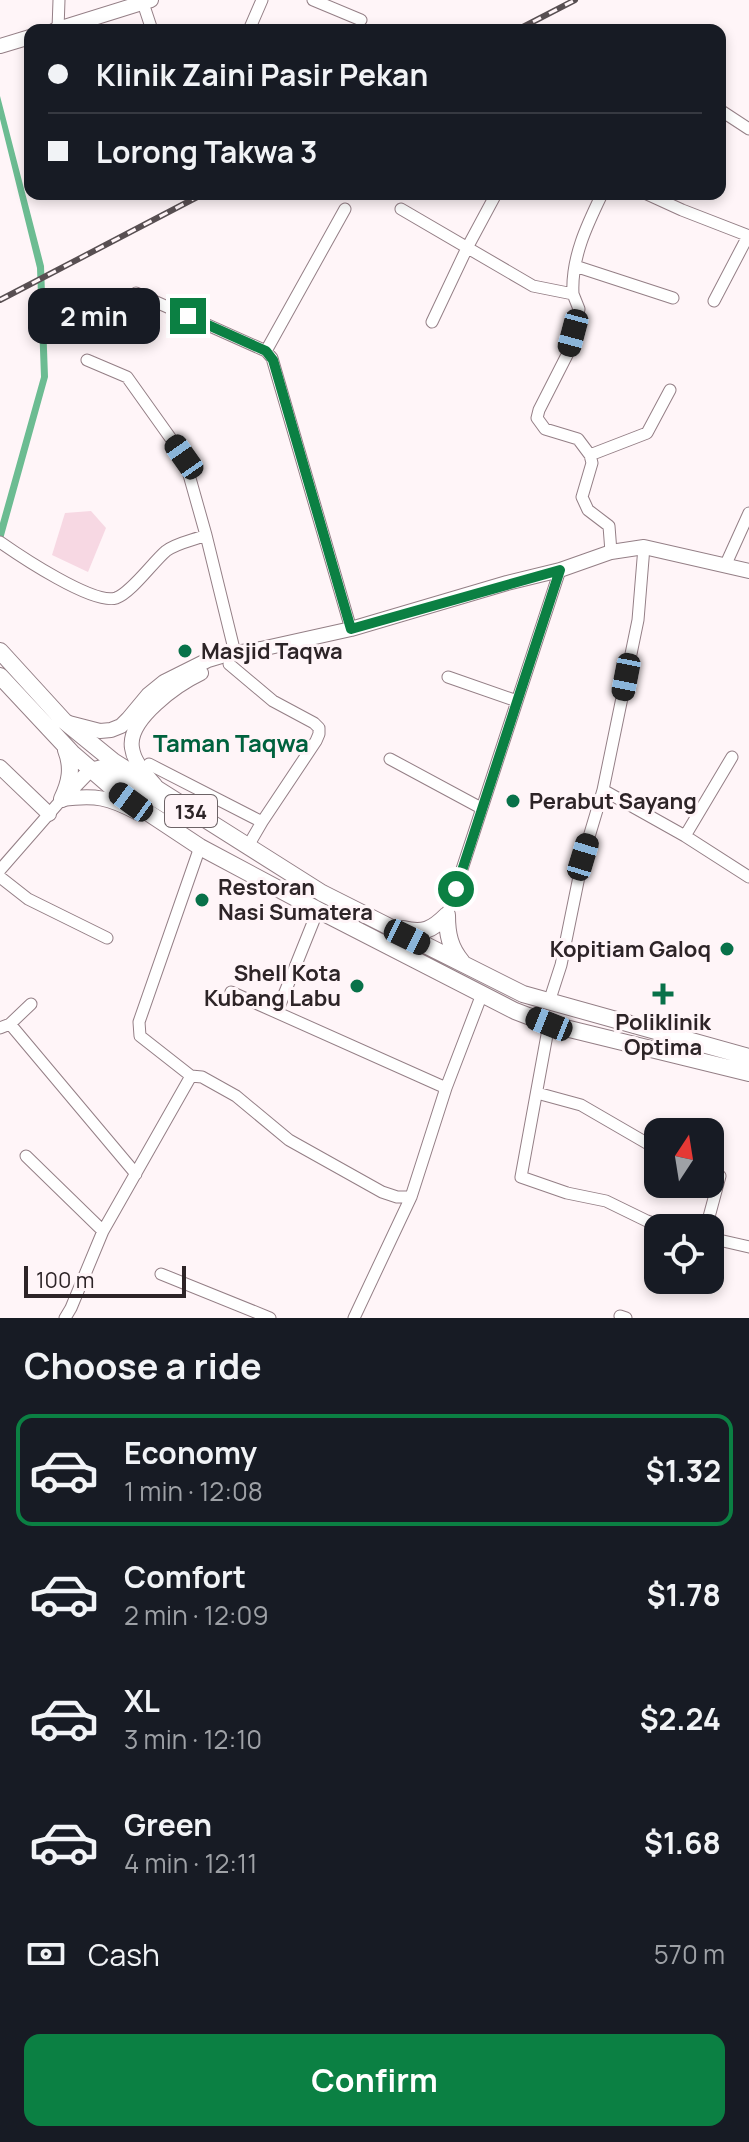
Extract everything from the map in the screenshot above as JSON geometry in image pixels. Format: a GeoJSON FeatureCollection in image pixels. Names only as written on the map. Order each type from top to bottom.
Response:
{"type":"FeatureCollection","features":[{"type":"Feature","properties":{"kind":"main road","name":"134"},"geometry":{"type":"LineString","coordinates":[[0,651],[64,721],[113,761],[322,893],[523,994],[749,1057]]}},
{"type":"Feature","properties":{"kind":"main road"},"geometry":{"type":"LineString","coordinates":[[0,676],[90,770]]}},
{"type":"Feature","properties":{"kind":"main road"},"geometry":{"type":"LineString","coordinates":[[62,799],[71,775],[64,745]]}},
{"type":"Feature","properties":{"kind":"main road","name":"134"},"geometry":{"type":"LineString","coordinates":[[90,770],[174,832],[200,847],[515,1011],[549,1024],[749,1073]]}},
{"type":"Feature","properties":{"kind":"main road"},"geometry":{"type":"LineString","coordinates":[[383,925],[414,932],[425,931],[434,928],[447,915]]}},
{"type":"Feature","properties":{"kind":"main road"},"geometry":{"type":"LineString","coordinates":[[447,915],[450,943],[466,965]]}},
{"type":"Feature","properties":{"kind":"street"},"geometry":{"type":"LineString","coordinates":[[57,24],[59,0]]}},
{"type":"Feature","properties":{"kind":"street"},"geometry":{"type":"LineString","coordinates":[[252,24],[262,0]]}},
{"type":"Feature","properties":{"kind":"street"},"geometry":{"type":"LineString","coordinates":[[313,0],[361,20]]}},
{"type":"Feature","properties":{"kind":"street"},"geometry":{"type":"LineString","coordinates":[[75,24],[147,1],[151,24]]}},
{"type":"Feature","properties":{"kind":"street"},"geometry":{"type":"LineString","coordinates":[[0,46],[24,39]]}},
{"type":"Feature","properties":{"kind":"street"},"geometry":{"type":"LineString","coordinates":[[726,114],[749,129]]}},
{"type":"Feature","properties":{"kind":"street"},"geometry":{"type":"LineString","coordinates":[[432,322],[493,200]]}},
{"type":"Feature","properties":{"kind":"street"},"geometry":{"type":"LineString","coordinates":[[599,200],[583,235],[575,266],[573,294],[579,309],[567,355],[537,418],[545,429],[578,439],[590,455],[592,463],[582,497],[590,511],[609,526],[611,552]]}},
{"type":"Feature","properties":{"kind":"street"},"geometry":{"type":"LineString","coordinates":[[660,200],[748,236],[714,301]]}},
{"type":"Feature","properties":{"kind":"street"},"geometry":{"type":"LineString","coordinates":[[266,351],[345,209]]}},
{"type":"Feature","properties":{"kind":"street"},"geometry":{"type":"LineString","coordinates":[[401,209],[533,286],[573,294]]}},
{"type":"Feature","properties":{"kind":"street"},"geometry":{"type":"LineString","coordinates":[[575,266],[673,298]]}},
{"type":"Feature","properties":{"kind":"street"},"geometry":{"type":"LineString","coordinates":[[136,293],[266,351],[274,362],[351,629]]}},
{"type":"Feature","properties":{"kind":"street"},"geometry":{"type":"LineString","coordinates":[[87,360],[127,377],[184,457],[206,535],[232,658],[273,701],[319,728],[316,741],[248,846]]}},
{"type":"Feature","properties":{"kind":"street"},"geometry":{"type":"LineString","coordinates":[[590,455],[647,433],[670,390]]}},
{"type":"Feature","properties":{"kind":"street"},"geometry":{"type":"LineString","coordinates":[[725,566],[749,513]]}},
{"type":"Feature","properties":{"kind":"street"},"geometry":{"type":"LineString","coordinates":[[3,544],[46,572],[96,596],[118,598],[167,551],[206,535]]}},
{"type":"Feature","properties":{"kind":"street"},"geometry":{"type":"LineString","coordinates":[[549,1002],[561,965],[583,857],[603,790],[638,620],[644,547]]}},
{"type":"Feature","properties":{"kind":"street"},"geometry":{"type":"LineString","coordinates":[[161,792],[135,758],[131,742],[134,732],[157,703],[172,690],[232,658],[351,629],[560,570],[611,552],[644,547],[749,571]]}},
{"type":"Feature","properties":{"kind":"street"},"geometry":{"type":"LineString","coordinates":[[447,915],[560,570]]}},
{"type":"Feature","properties":{"kind":"street"},"geometry":{"type":"LineString","coordinates":[[64,721],[100,731],[111,730],[128,719],[148,695],[164,682],[208,660],[232,658]]}},
{"type":"Feature","properties":{"kind":"street"},"geometry":{"type":"LineString","coordinates":[[448,677],[517,701]]}},
{"type":"Feature","properties":{"kind":"street"},"geometry":{"type":"LineString","coordinates":[[685,836],[732,757]]}},
{"type":"Feature","properties":{"kind":"street"},"geometry":{"type":"LineString","coordinates":[[390,759],[481,808]]}},
{"type":"Feature","properties":{"kind":"street"},"geometry":{"type":"LineString","coordinates":[[149,764],[262,822]]}},
{"type":"Feature","properties":{"kind":"street"},"geometry":{"type":"LineString","coordinates":[[0,767],[49,814]]}},
{"type":"Feature","properties":{"kind":"street"},"geometry":{"type":"LineString","coordinates":[[0,870],[62,799],[90,770],[98,767],[107,769],[173,810],[208,821]]}},
{"type":"Feature","properties":{"kind":"street"},"geometry":{"type":"LineString","coordinates":[[603,790],[685,836],[749,877]]}},
{"type":"Feature","properties":{"kind":"street","name":"134"},"geometry":{"type":"LineString","coordinates":[[62,799],[101,797],[117,802],[174,832]]}},
{"type":"Feature","properties":{"kind":"street"},"geometry":{"type":"LineString","coordinates":[[200,847],[138,1029],[140,1036],[191,1076],[202,1077],[252,1107],[289,1140],[382,1192],[411,1197]]}},
{"type":"Feature","properties":{"kind":"street"},"geometry":{"type":"LineString","coordinates":[[0,877],[28,899],[107,938]]}},
{"type":"Feature","properties":{"kind":"street"},"geometry":{"type":"LineString","coordinates":[[277,1012],[318,910]]}},
{"type":"Feature","properties":{"kind":"street"},"geometry":{"type":"LineString","coordinates":[[231,992],[446,1088]]}},
{"type":"Feature","properties":{"kind":"street"},"geometry":{"type":"LineString","coordinates":[[354,1318],[411,1197],[446,1088],[482,994]]}},
{"type":"Feature","properties":{"kind":"street"},"geometry":{"type":"LineString","coordinates":[[31,1004],[5,1026],[136,1174]]}},
{"type":"Feature","properties":{"kind":"street"},"geometry":{"type":"LineString","coordinates":[[549,1024],[521,1177],[567,1193],[606,1201],[644,1220]]}},
{"type":"Feature","properties":{"kind":"street"},"geometry":{"type":"LineString","coordinates":[[65,1318],[103,1231],[191,1076]]}},
{"type":"Feature","properties":{"kind":"street"},"geometry":{"type":"LineString","coordinates":[[537,1093],[581,1105],[644,1142]]}},
{"type":"Feature","properties":{"kind":"street"},"geometry":{"type":"LineString","coordinates":[[26,1156],[103,1231]]}},
{"type":"Feature","properties":{"kind":"street"},"geometry":{"type":"LineString","coordinates":[[724,1241],[749,1247]]}},
{"type":"Feature","properties":{"kind":"street"},"geometry":{"type":"LineString","coordinates":[[161,1274],[270,1318]]}},
{"type":"Feature","properties":{"kind":"shaded area"},"geometry":{"type":"Polygon","coordinates":[[[0,96],[24,189],[24,200],[27,200],[44,266],[48,377],[0,550],[0,523],[41,377],[37,268],[0,119],[0,96]]]}},
{"type":"Feature","properties":{"kind":"shaded area"},"geometry":{"type":"Polygon","coordinates":[[[91,511],[106,528],[88,572],[52,555],[65,513],[91,511]]]}},
{"type":"Feature","properties":{"kind":"railway"},"geometry":{"type":"LineString","coordinates":[[529,24],[575,0]]}},
{"type":"Feature","properties":{"kind":"railway"},"geometry":{"type":"LineString","coordinates":[[0,300],[192,200]]}},
{"type":"Feature","properties":{"kind":"place","name":"Masjid Taqwa"},"geometry":{"type":"Point","coordinates":[185,651]}},
{"type":"Feature","properties":{"kind":"place","name":"Perabut Sayang"},"geometry":{"type":"Point","coordinates":[513,801]}},
{"type":"Feature","properties":{"kind":"place","name":"Restoran Nasi Sumatera"},"geometry":{"type":"Point","coordinates":[202,900]}},
{"type":"Feature","properties":{"kind":"place","name":"Kopitiam Galoq"},"geometry":{"type":"Point","coordinates":[727,949]}},
{"type":"Feature","properties":{"kind":"place","name":"Shell Kota Kubang Labu"},"geometry":{"type":"Point","coordinates":[357,986]}},
{"type":"Feature","properties":{"kind":"place","name":"Poliklinik Optima"},"geometry":{"type":"Point","coordinates":[663,994]}},
{"type":"Feature","properties":{"kind":"district","name":"Taman Taqwa"},"geometry":{"type":"Point","coordinates":[231,742]}},
{"type":"Feature","properties":{"kind":"route"},"geometry":{"type":"LineString","coordinates":[[188,316],[266,351],[273,360],[351,629],[560,570],[456,889]]}}]}
